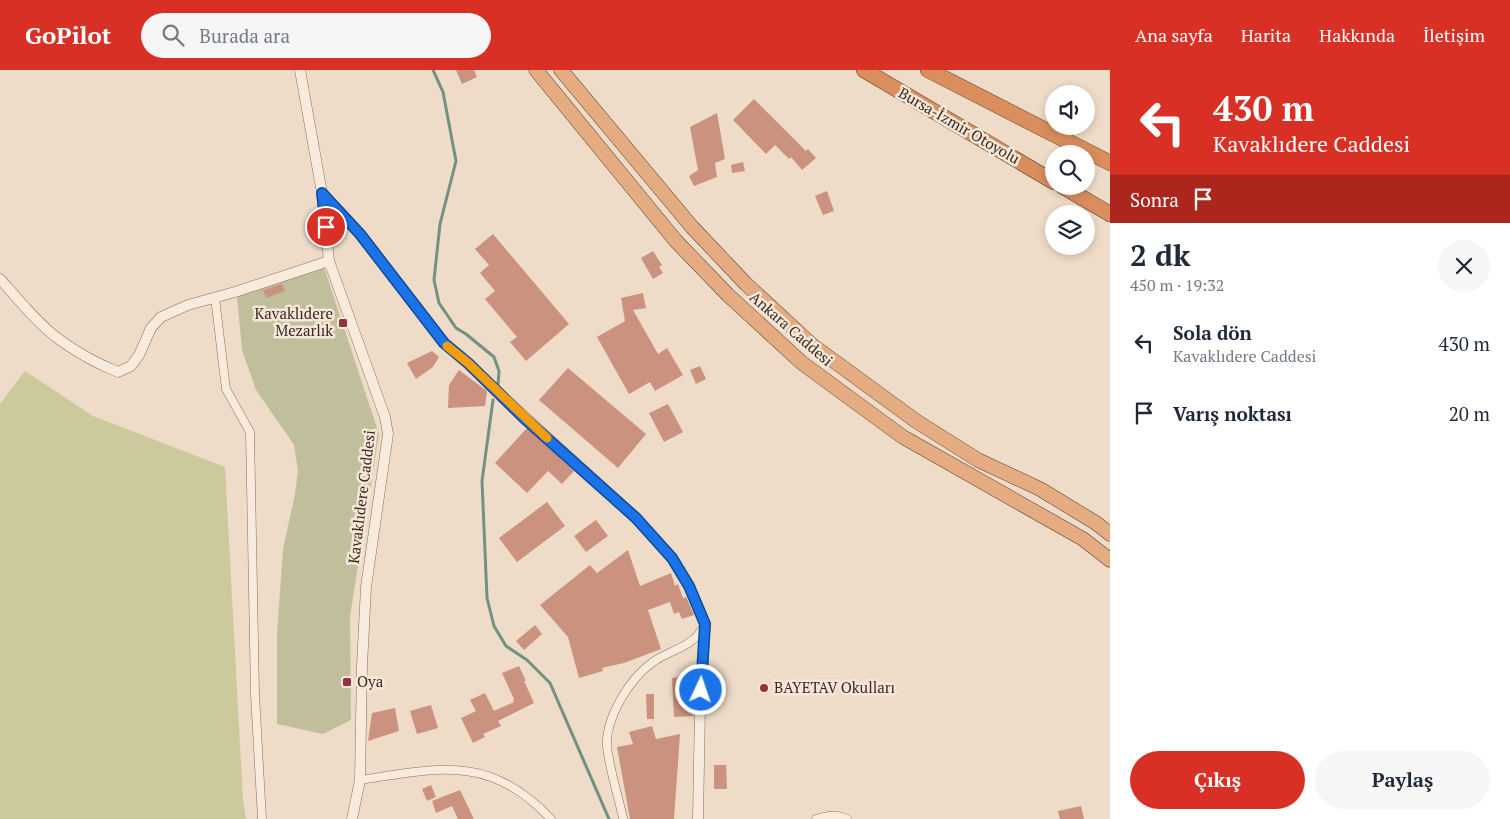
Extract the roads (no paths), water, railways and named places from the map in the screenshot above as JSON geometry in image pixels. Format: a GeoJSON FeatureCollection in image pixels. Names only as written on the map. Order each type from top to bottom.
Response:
{"type":"FeatureCollection","features":[{"type":"Feature","properties":{"kind":"highway","name":"Ankara Caddesi"},"geometry":{"type":"LineString","coordinates":[[536,70],[675,240],[728,295],[802,363],[903,437],[1075,534],[1110,560]]}},
{"type":"Feature","properties":{"kind":"highway","name":"Ankara Caddesi"},"geometry":{"type":"LineString","coordinates":[[561,70],[692,227],[746,284],[812,345],[924,426],[978,460],[1040,489],[1096,523],[1110,534]]}},
{"type":"Feature","properties":{"kind":"highway","name":"Bursa-İzmir Otoyolu"},"geometry":{"type":"LineString","coordinates":[[864,70],[1045,177]]}},
{"type":"Feature","properties":{"kind":"highway"},"geometry":{"type":"LineString","coordinates":[[928,70],[1110,163]]}},
{"type":"Feature","properties":{"kind":"highway"},"geometry":{"type":"LineString","coordinates":[[1077,195],[1110,214]]}},
{"type":"Feature","properties":{"kind":"street","name":"Kavaklıdere Caddesi"},"geometry":{"type":"LineString","coordinates":[[300,70],[322,193],[329,261],[385,417],[388,434],[366,587],[362,666],[360,780],[352,819]]}},
{"type":"Feature","properties":{"kind":"street"},"geometry":{"type":"LineString","coordinates":[[322,193],[360,234],[444,343],[468,363],[524,418],[636,518],[672,558],[689,586],[705,624],[700,716],[698,819]]}},
{"type":"Feature","properties":{"kind":"street"},"geometry":{"type":"LineString","coordinates":[[0,280],[59,339],[100,364],[118,372],[131,366],[139,355],[151,328],[161,317],[188,305],[329,261]]}},
{"type":"Feature","properties":{"kind":"street"},"geometry":{"type":"LineString","coordinates":[[215,298],[226,389],[250,432],[255,695],[262,819]]}},
{"type":"Feature","properties":{"kind":"street"},"geometry":{"type":"LineString","coordinates":[[623,818],[607,746],[610,725],[617,707],[638,674],[654,661],[690,642],[705,624]]}},
{"type":"Feature","properties":{"kind":"street"},"geometry":{"type":"LineString","coordinates":[[360,780],[428,769],[462,769],[502,780],[536,803],[550,819]]}},
{"type":"Feature","properties":{"kind":"street"},"geometry":{"type":"LineString","coordinates":[[816,819],[839,815],[847,819]]}},
{"type":"Feature","properties":{"kind":"waterway"},"geometry":{"type":"LineString","coordinates":[[433,70],[443,92],[456,161],[440,224],[434,280],[439,303],[456,328],[494,357],[499,371],[498,385]]}},
{"type":"Feature","properties":{"kind":"waterway"},"geometry":{"type":"LineString","coordinates":[[493,400],[482,481],[487,598],[494,626],[506,646],[527,660],[550,683],[609,819]]}},
{"type":"Feature","properties":{"kind":"place","name":"Kavaklıdere Mezarlık"},"geometry":{"type":"Point","coordinates":[343,323]}},
{"type":"Feature","properties":{"kind":"place","name":"Oya"},"geometry":{"type":"Point","coordinates":[347,682]}},
{"type":"Feature","properties":{"kind":"place","name":"BAYETAV Okulları"},"geometry":{"type":"Point","coordinates":[764,688]}}]}
